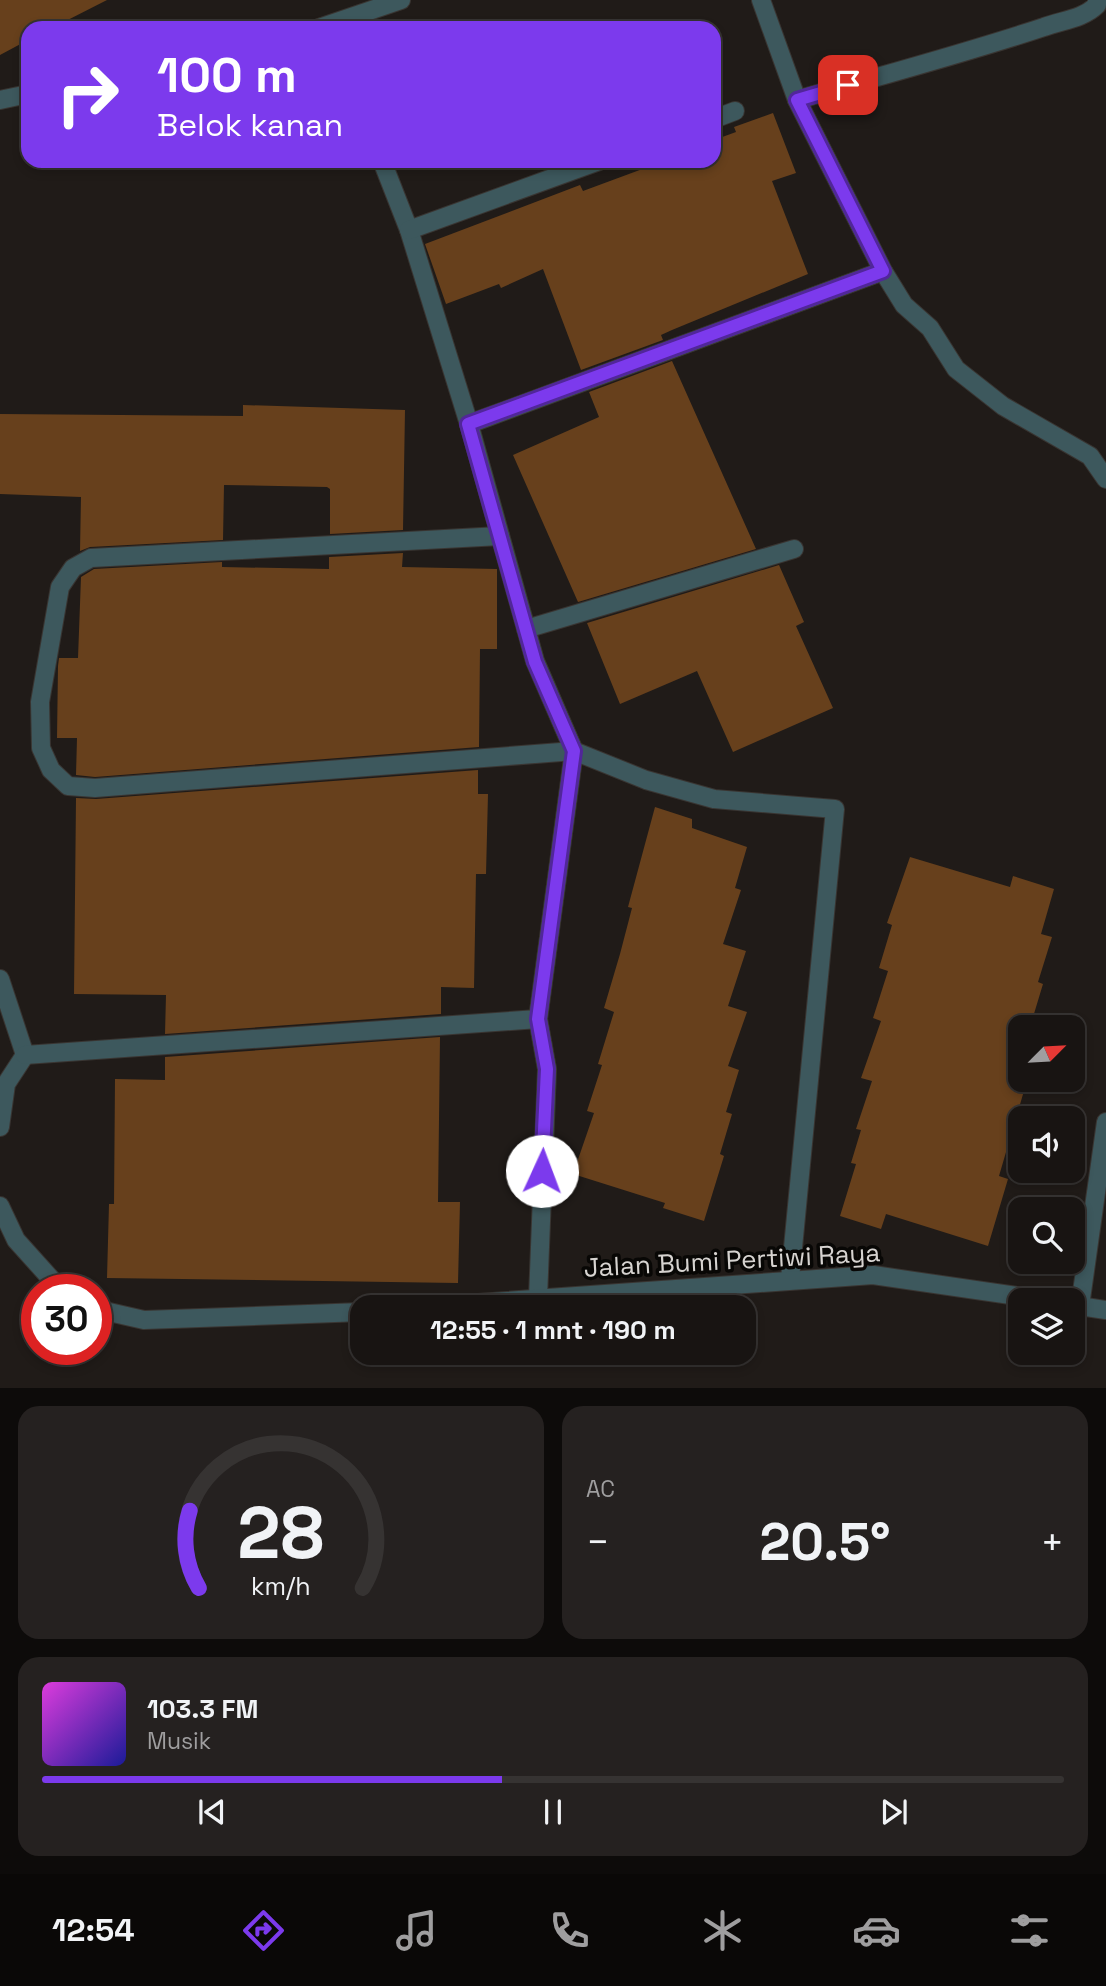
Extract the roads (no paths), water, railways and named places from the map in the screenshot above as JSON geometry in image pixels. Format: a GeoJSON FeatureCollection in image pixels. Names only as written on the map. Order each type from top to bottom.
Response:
{"type":"FeatureCollection","features":[{"type":"Feature","properties":{"kind":"street"},"geometry":{"type":"LineString","coordinates":[[343,21],[401,0]]}},
{"type":"Feature","properties":{"kind":"street"},"geometry":{"type":"LineString","coordinates":[[761,0],[797,100],[883,271],[904,306],[930,328],[956,369],[1003,406],[1090,456],[1106,479]]}},
{"type":"Feature","properties":{"kind":"street"},"geometry":{"type":"LineString","coordinates":[[797,100],[1067,19],[1086,16],[1097,5],[1097,0]]}},
{"type":"Feature","properties":{"kind":"street"},"geometry":{"type":"LineString","coordinates":[[0,100],[21,96]]}},
{"type":"Feature","properties":{"kind":"street"},"geometry":{"type":"LineString","coordinates":[[721,116],[735,111]]}},
{"type":"Feature","properties":{"kind":"street"},"geometry":{"type":"LineString","coordinates":[[385,168],[409,230],[468,424],[535,662],[574,751],[538,1019],[547,1069],[538,1295]]}},
{"type":"Feature","properties":{"kind":"street"},"geometry":{"type":"LineString","coordinates":[[409,230],[580,168]]}},
{"type":"Feature","properties":{"kind":"street"},"geometry":{"type":"LineString","coordinates":[[468,424],[883,271]]}},
{"type":"Feature","properties":{"kind":"street"},"geometry":{"type":"LineString","coordinates":[[500,536],[92,558],[73,568],[60,587],[40,702],[41,748],[51,771],[68,786],[95,788],[574,751],[646,780],[714,799],[835,810],[790,1279]]}},
{"type":"Feature","properties":{"kind":"street"},"geometry":{"type":"LineString","coordinates":[[526,629],[794,549]]}},
{"type":"Feature","properties":{"kind":"street"},"geometry":{"type":"LineString","coordinates":[[0,979],[25,1055]]}},
{"type":"Feature","properties":{"kind":"street"},"geometry":{"type":"LineString","coordinates":[[25,1055],[538,1019]]}},
{"type":"Feature","properties":{"kind":"street"},"geometry":{"type":"LineString","coordinates":[[0,1127],[6,1084],[25,1055]]}},
{"type":"Feature","properties":{"kind":"street"},"geometry":{"type":"LineString","coordinates":[[1080,1288],[1106,1122]]}},
{"type":"Feature","properties":{"kind":"street"},"geometry":{"type":"LineString","coordinates":[[0,1206],[16,1240],[47,1274]]}},
{"type":"Feature","properties":{"kind":"street","name":"Jalan Bumi Pertiwi Raya"},"geometry":{"type":"LineString","coordinates":[[578,1295],[873,1275],[1008,1295]]}},
{"type":"Feature","properties":{"kind":"street"},"geometry":{"type":"LineString","coordinates":[[1085,1306],[1106,1310]]}},
{"type":"Feature","properties":{"kind":"street"},"geometry":{"type":"LineString","coordinates":[[112,1312],[144,1320],[350,1312]]}}]}
